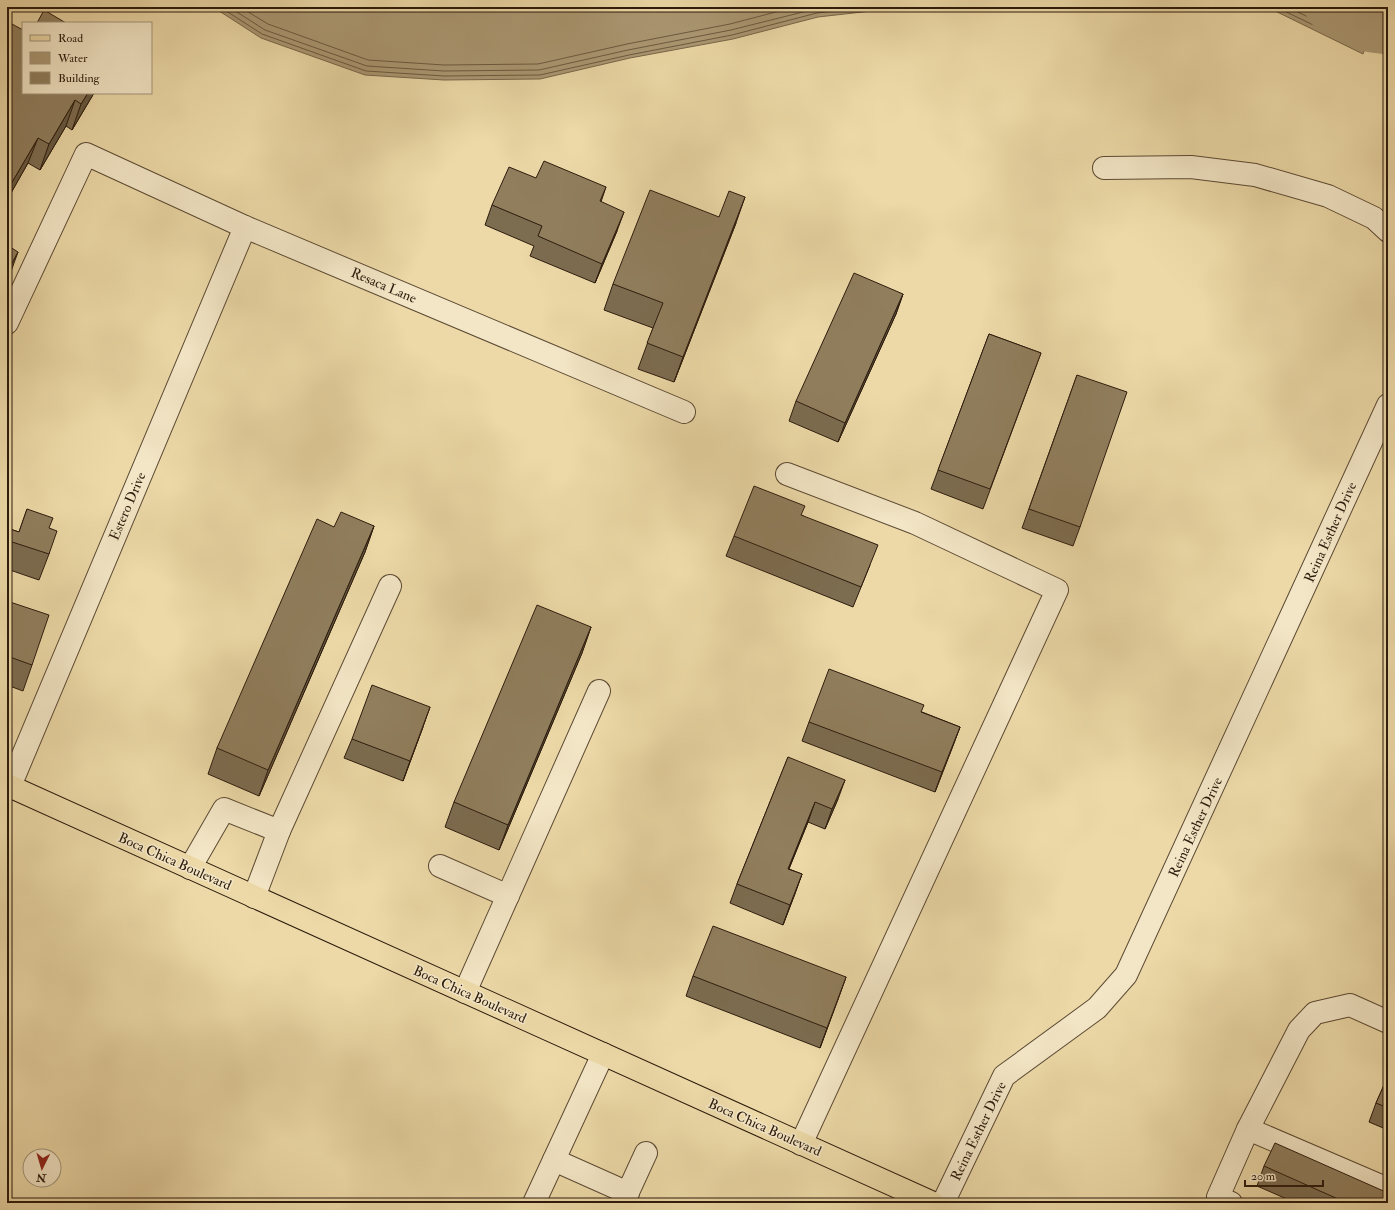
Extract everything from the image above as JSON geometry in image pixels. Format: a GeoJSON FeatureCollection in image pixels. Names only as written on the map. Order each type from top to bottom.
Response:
{"type":"FeatureCollection","features":[{"type":"Feature","properties":{"kind":"main road","name":"Boca Chica Boulevard"},"geometry":{"type":"LineString","coordinates":[[8,786],[933,1203]]}},
{"type":"Feature","properties":{"kind":"street","name":"Resaca Lane"},"geometry":{"type":"LineString","coordinates":[[7,323],[86,154],[245,227],[684,412]]}},
{"type":"Feature","properties":{"kind":"street"},"geometry":{"type":"LineString","coordinates":[[1104,168],[1191,166],[1255,175],[1328,196],[1374,218],[1388,231]]}},
{"type":"Feature","properties":{"kind":"street","name":"Estero Drive"},"geometry":{"type":"LineString","coordinates":[[8,786],[245,227]]}},
{"type":"Feature","properties":{"kind":"street","name":"Reina Esther Drive"},"geometry":{"type":"LineString","coordinates":[[943,1203],[1004,1076],[1097,1008],[1126,976],[1388,405]]}},
{"type":"Feature","properties":{"kind":"street"},"geometry":{"type":"LineString","coordinates":[[787,474],[915,523],[1057,590],[801,1144]]}},
{"type":"Feature","properties":{"kind":"street"},"geometry":{"type":"LineString","coordinates":[[254,896],[279,831],[390,586]]}},
{"type":"Feature","properties":{"kind":"street"},"geometry":{"type":"LineString","coordinates":[[465,992],[599,691]]}},
{"type":"Feature","properties":{"kind":"street"},"geometry":{"type":"LineString","coordinates":[[190,868],[224,809],[279,831]]}},
{"type":"Feature","properties":{"kind":"street"},"geometry":{"type":"LineString","coordinates":[[440,866],[508,896]]}},
{"type":"Feature","properties":{"kind":"street"},"geometry":{"type":"LineString","coordinates":[[1232,1203],[1218,1197],[1248,1129],[1299,1030],[1315,1013],[1350,1005],[1388,1022]]}},
{"type":"Feature","properties":{"kind":"street"},"geometry":{"type":"LineString","coordinates":[[534,1203],[603,1054]]}},
{"type":"Feature","properties":{"kind":"street"},"geometry":{"type":"LineString","coordinates":[[1248,1129],[1388,1189],[1381,1203]]}},
{"type":"Feature","properties":{"kind":"street"},"geometry":{"type":"LineString","coordinates":[[554,1160],[626,1198],[646,1154]]}},
{"type":"Feature","properties":{"kind":"street"},"geometry":{"type":"LineString","coordinates":[[1298,1176],[1308,1155]]}},
{"type":"Feature","properties":{"kind":"street"},"geometry":{"type":"LineString","coordinates":[[1327,1188],[1336,1167]]}},
{"type":"Feature","properties":{"kind":"street"},"geometry":{"type":"LineString","coordinates":[[1353,1200],[1362,1178]]}},
{"type":"Feature","properties":{"kind":"water"},"geometry":{"type":"Polygon","coordinates":[[[213,7],[907,7],[818,17],[733,39],[630,58],[540,79],[444,80],[365,75],[261,38],[213,7]]]}},
{"type":"Feature","properties":{"kind":"water"},"geometry":{"type":"Polygon","coordinates":[[[1267,7],[1378,7],[1379,9],[1363,54],[1267,7]]]}},
{"type":"Feature","properties":{"kind":"building"},"geometry":{"type":"Polygon","coordinates":[[[44,10],[64,22],[38,22],[44,10]]]}},
{"type":"Feature","properties":{"kind":"building"},"geometry":{"type":"Polygon","coordinates":[[[12,24],[22,29],[22,94],[87,94],[81,104],[75,100],[49,144],[38,138],[8,189],[7,189],[7,32],[12,24]]]}},
{"type":"Feature","properties":{"kind":"building"},"geometry":{"type":"Polygon","coordinates":[[[544,161],[606,187],[600,201],[624,212],[602,264],[538,236],[542,226],[492,205],[509,167],[536,178],[544,161]]]}},
{"type":"Feature","properties":{"kind":"building"},"geometry":{"type":"Polygon","coordinates":[[[650,190],[719,217],[729,191],[745,197],[683,357],[647,343],[663,303],[613,284],[650,190]]]}},
{"type":"Feature","properties":{"kind":"building"},"geometry":{"type":"Polygon","coordinates":[[[7,245],[18,252],[7,272],[7,245]]]}},
{"type":"Feature","properties":{"kind":"building"},"geometry":{"type":"Polygon","coordinates":[[[854,273],[903,294],[845,423],[796,401],[854,273]]]}},
{"type":"Feature","properties":{"kind":"building"},"geometry":{"type":"Polygon","coordinates":[[[989,334],[1041,353],[990,489],[938,470],[989,334]]]}},
{"type":"Feature","properties":{"kind":"building"},"geometry":{"type":"Polygon","coordinates":[[[1077,375],[1127,392],[1080,527],[1029,509],[1077,375]]]}},
{"type":"Feature","properties":{"kind":"building"},"geometry":{"type":"Polygon","coordinates":[[[754,486],[805,506],[801,515],[878,545],[861,587],[734,536],[754,486]]]}},
{"type":"Feature","properties":{"kind":"building"},"geometry":{"type":"Polygon","coordinates":[[[27,509],[53,518],[49,528],[57,531],[49,554],[9,541],[7,547],[7,528],[19,532],[27,509]]]}},
{"type":"Feature","properties":{"kind":"building"},"geometry":{"type":"Polygon","coordinates":[[[341,512],[374,526],[268,770],[217,748],[317,519],[334,527],[341,512]]]}},
{"type":"Feature","properties":{"kind":"building"},"geometry":{"type":"Polygon","coordinates":[[[7,601],[49,615],[32,665],[7,656],[7,601]]]}},
{"type":"Feature","properties":{"kind":"building"},"geometry":{"type":"Polygon","coordinates":[[[537,605],[591,627],[508,825],[454,802],[537,605]]]}},
{"type":"Feature","properties":{"kind":"building"},"geometry":{"type":"Polygon","coordinates":[[[829,669],[924,705],[921,712],[960,727],[942,772],[809,722],[829,669]]]}},
{"type":"Feature","properties":{"kind":"building"},"geometry":{"type":"Polygon","coordinates":[[[372,685],[430,707],[410,761],[352,739],[372,685]]]}},
{"type":"Feature","properties":{"kind":"building"},"geometry":{"type":"Polygon","coordinates":[[[788,757],[845,780],[832,809],[815,802],[788,869],[802,874],[790,905],[737,884],[788,757]]]}},
{"type":"Feature","properties":{"kind":"building"},"geometry":{"type":"Polygon","coordinates":[[[713,926],[846,977],[827,1028],[693,976],[713,926]]]}},
{"type":"Feature","properties":{"kind":"building"},"geometry":{"type":"Polygon","coordinates":[[[1388,1076],[1388,1108],[1376,1103],[1388,1076]]]}},
{"type":"Feature","properties":{"kind":"building"},"geometry":{"type":"Polygon","coordinates":[[[1275,1143],[1388,1193],[1388,1203],[1347,1203],[1264,1166],[1275,1143]]]}},
{"type":"Feature","properties":{"kind":"waterway"},"geometry":{"type":"LineString","coordinates":[[1328,7],[1372,29],[1388,31]]}}]}
